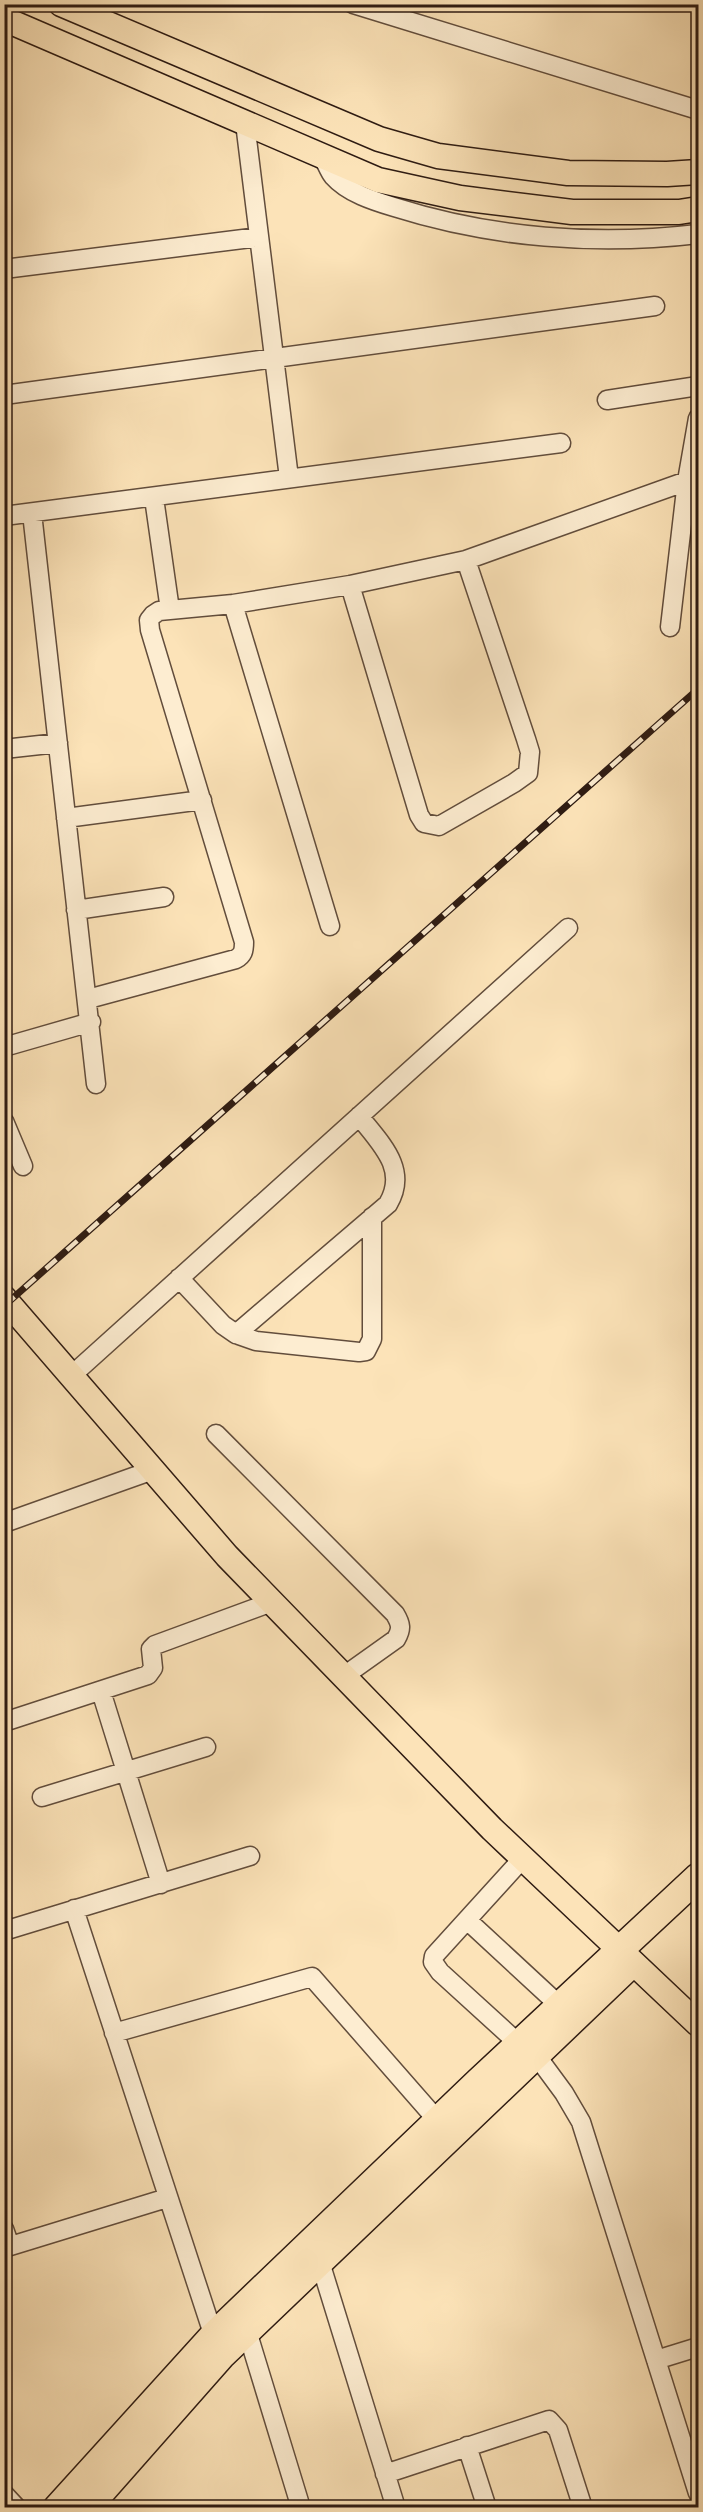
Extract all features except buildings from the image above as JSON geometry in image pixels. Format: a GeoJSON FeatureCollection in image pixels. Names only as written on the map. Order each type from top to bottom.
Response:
{"type":"FeatureCollection","features":[{"type":"Feature","properties":{"kind":"highway"},"geometry":{"type":"LineString","coordinates":[[87,2508],[217,2346],[247,2331],[320,2262],[528,2049],[626,1956],[699,1876]]}},
{"type":"Feature","properties":{"kind":"highway"},"geometry":{"type":"LineString","coordinates":[[57,2508],[438,2121],[528,2049],[560,2006],[699,1902]]}},
{"type":"Feature","properties":{"kind":"main road"},"geometry":{"type":"LineString","coordinates":[[60,4],[380,139],[438,156],[568,173],[699,172]]}},
{"type":"Feature","properties":{"kind":"main road"},"geometry":{"type":"LineString","coordinates":[[4,19],[378,180],[460,198],[572,212],[679,212],[699,208]]}},
{"type":"Feature","properties":{"kind":"main road"},"geometry":{"type":"LineString","coordinates":[[4,1298],[227,1556],[523,1858],[699,2024]]}},
{"type":"Feature","properties":{"kind":"street"},"geometry":{"type":"LineString","coordinates":[[353,4],[699,110]]}},
{"type":"Feature","properties":{"kind":"street"},"geometry":{"type":"LineString","coordinates":[[245,123],[289,478]]}},
{"type":"Feature","properties":{"kind":"street"},"geometry":{"type":"LineString","coordinates":[[322,156],[333,176],[349,189],[372,200],[470,226],[530,236],[610,240],[699,234]]}},
{"type":"Feature","properties":{"kind":"street"},"geometry":{"type":"LineString","coordinates":[[4,269],[259,237]]}},
{"type":"Feature","properties":{"kind":"street"},"geometry":{"type":"LineString","coordinates":[[4,395],[655,306]]}},
{"type":"Feature","properties":{"kind":"street"},"geometry":{"type":"LineString","coordinates":[[607,400],[699,386]]}},
{"type":"Feature","properties":{"kind":"street"},"geometry":{"type":"LineString","coordinates":[[670,627],[690,523],[687,481],[699,418]]}},
{"type":"Feature","properties":{"kind":"street"},"geometry":{"type":"LineString","coordinates":[[4,516],[561,443]]}},
{"type":"Feature","properties":{"kind":"street"},"geometry":{"type":"LineString","coordinates":[[88,999],[236,960],[242,956],[244,942],[150,630],[149,620],[153,615],[159,611],[233,604],[350,585],[466,560],[687,481]]}},
{"type":"Feature","properties":{"kind":"street"},"geometry":{"type":"LineString","coordinates":[[154,498],[170,610]]}},
{"type":"Feature","properties":{"kind":"street"},"geometry":{"type":"LineString","coordinates":[[32,513],[76,910],[91,1022],[96,1084]]}},
{"type":"Feature","properties":{"kind":"street"},"geometry":{"type":"LineString","coordinates":[[350,585],[419,815],[424,823],[439,826],[514,783],[528,773],[530,763],[526,740],[466,560]]}},
{"type":"Feature","properties":{"kind":"street"},"geometry":{"type":"LineString","coordinates":[[233,604],[330,926]]}},
{"type":"Feature","properties":{"kind":"street"},"geometry":{"type":"LineString","coordinates":[[4,749],[58,743]]}},
{"type":"Feature","properties":{"kind":"street"},"geometry":{"type":"LineString","coordinates":[[66,818],[202,800]]}},
{"type":"Feature","properties":{"kind":"street"},"geometry":{"type":"LineString","coordinates":[[76,910],[164,897]]}},
{"type":"Feature","properties":{"kind":"street"},"geometry":{"type":"LineString","coordinates":[[71,1376],[568,928]]}},
{"type":"Feature","properties":{"kind":"street"},"geometry":{"type":"LineString","coordinates":[[4,1047],[91,1022]]}},
{"type":"Feature","properties":{"kind":"street"},"geometry":{"type":"LineString","coordinates":[[236,1334],[388,1204],[395,1193],[393,1162],[359,1116]]}},
{"type":"Feature","properties":{"kind":"street"},"geometry":{"type":"LineString","coordinates":[[4,1121],[22,1166]]}},
{"type":"Feature","properties":{"kind":"street"},"geometry":{"type":"LineString","coordinates":[[179,1278],[223,1325],[236,1334],[256,1341],[366,1351],[372,1339],[372,1217]]}},
{"type":"Feature","properties":{"kind":"street"},"geometry":{"type":"LineString","coordinates":[[216,1434],[395,1614],[400,1623],[400,1632],[396,1639],[344,1676]]}},
{"type":"Feature","properties":{"kind":"street"},"geometry":{"type":"LineString","coordinates":[[4,1523],[153,1470]]}},
{"type":"Feature","properties":{"kind":"street"},"geometry":{"type":"LineString","coordinates":[[4,1722],[148,1675],[153,1668],[151,1649],[160,1642],[272,1602]]}},
{"type":"Feature","properties":{"kind":"street"},"geometry":{"type":"LineString","coordinates":[[101,1691],[161,1884]]}},
{"type":"Feature","properties":{"kind":"street"},"geometry":{"type":"LineString","coordinates":[[42,1797],[206,1747]]}},
{"type":"Feature","properties":{"kind":"street"},"geometry":{"type":"LineString","coordinates":[[4,1931],[250,1856]]}},
{"type":"Feature","properties":{"kind":"street"},"geometry":{"type":"LineString","coordinates":[[523,1858],[434,1956],[433,1962],[440,1972],[528,2049],[564,2092],[581,2122],[698,2492]]}},
{"type":"Feature","properties":{"kind":"street"},"geometry":{"type":"LineString","coordinates":[[74,1909],[217,2346]]}},
{"type":"Feature","properties":{"kind":"street"},"geometry":{"type":"LineString","coordinates":[[467,1920],[560,2006]]}},
{"type":"Feature","properties":{"kind":"street"},"geometry":{"type":"LineString","coordinates":[[114,2033],[312,1977],[438,2121]]}},
{"type":"Feature","properties":{"kind":"street"},"geometry":{"type":"LineString","coordinates":[[6,2241],[167,2198]]}},
{"type":"Feature","properties":{"kind":"street"},"geometry":{"type":"LineString","coordinates":[[320,2262],[396,2508]]}},
{"type":"Feature","properties":{"kind":"street"},"geometry":{"type":"LineString","coordinates":[[247,2331],[301,2508]]}},
{"type":"Feature","properties":{"kind":"street"},"geometry":{"type":"LineString","coordinates":[[656,2360],[699,2347]]}},
{"type":"Feature","properties":{"kind":"street"},"geometry":{"type":"LineString","coordinates":[[385,2474],[549,2420],[558,2430],[583,2508]]}},
{"type":"Feature","properties":{"kind":"street"},"geometry":{"type":"LineString","coordinates":[[467,2446],[487,2508]]}},
{"type":"Feature","properties":{"kind":"street"},"geometry":{"type":"LineString","coordinates":[[4,2494],[17,2508]]}},
{"type":"Feature","properties":{"kind":"railway"},"geometry":{"type":"LineString","coordinates":[[4,1306],[698,689]]}}]}
